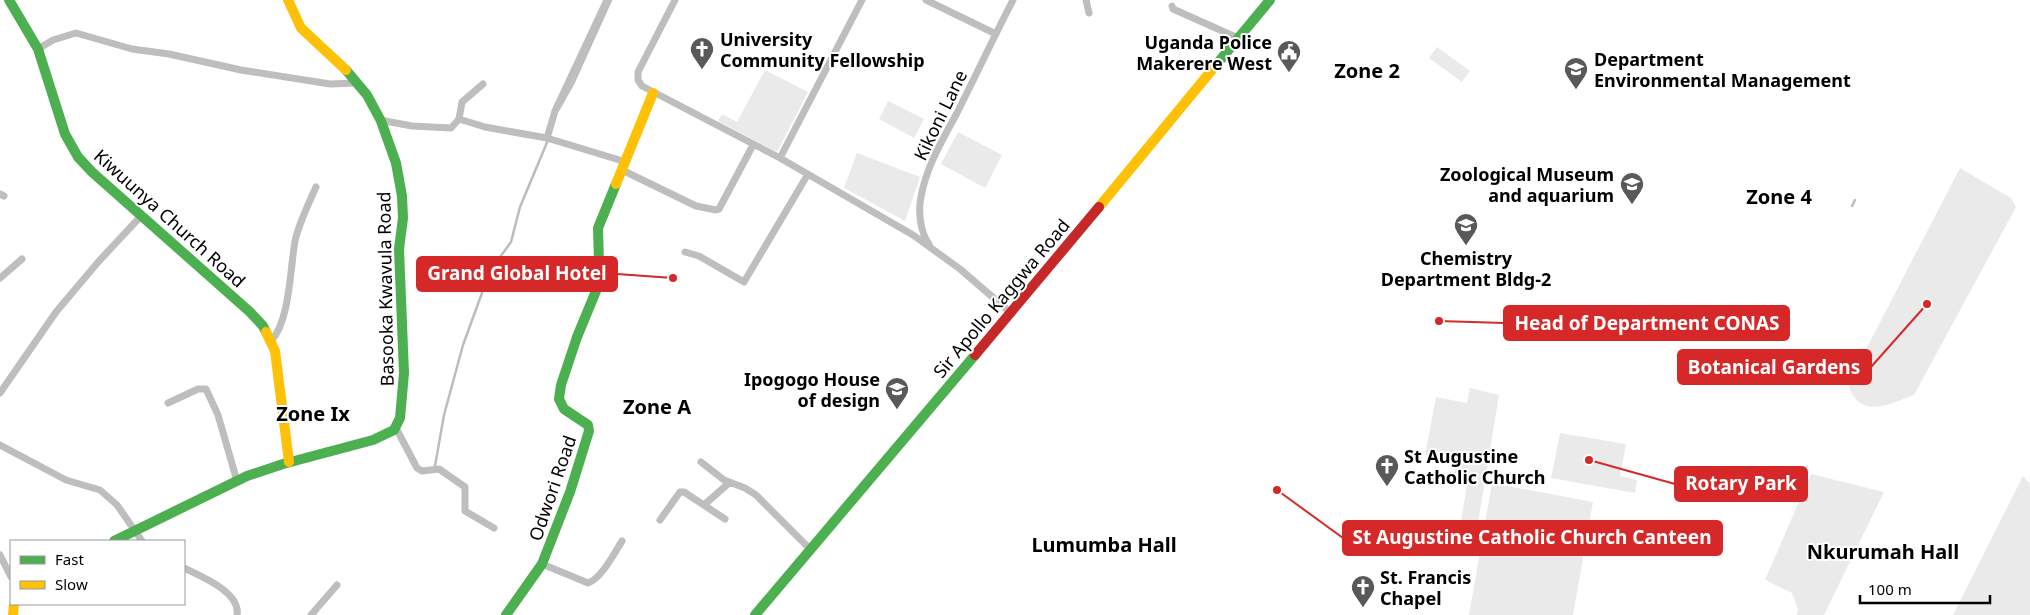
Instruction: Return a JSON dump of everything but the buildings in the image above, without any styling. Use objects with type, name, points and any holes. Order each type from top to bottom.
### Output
[{"type":"street","name":"Kiwuunya Church Road","points":[[9,0],[38,49],[65,134],[71,146],[92,172],[250,312],[263,326],[272,341],[275,351],[289,462]]},
{"type":"street","name":"Basooka Kwavula Road","points":[[288,0],[292,15],[301,29],[335,59],[357,83],[380,120],[398,170],[404,208],[399,250],[402,312],[402,401],[399,421],[393,430]]},
{"type":"street","points":[[547,138],[555,111],[607,0]]},
{"type":"street","points":[[676,0],[637,76],[642,86],[780,158],[931,246],[1011,313]]},
{"type":"street","points":[[780,158],[862,0]]},
{"type":"street","points":[[926,0],[996,34]]},
{"type":"street","name":"Kikoni Lane","points":[[931,246],[923,234],[920,209],[923,188],[934,157],[1013,0]]},
{"type":"street","points":[[1086,0],[1088,13]]},
{"type":"street","name":"Sir Apollo Kaggwa Road","points":[[755,615],[1011,313],[1270,0]]},
{"type":"street","points":[[1172,6],[1173,9],[1238,38]]},
{"type":"street","points":[[38,49],[53,40],[76,33],[132,49],[169,54],[241,70],[330,84],[357,83]]},
{"type":"street","points":[[380,120],[412,126],[451,128],[460,120],[462,102],[483,84]]},
{"type":"street","name":"Odwori Road","points":[[506,615],[542,564],[570,492],[589,431],[588,425],[564,409],[559,399],[561,385],[577,337],[596,291],[599,263],[598,228],[603,212],[624,166],[653,93]]},
{"type":"street","points":[[460,120],[485,127],[547,138],[624,166],[696,206],[716,210],[719,209],[753,145]]},
{"type":"street","points":[[685,252],[699,256],[744,282],[808,174]]},
{"type":"street","points":[[272,341],[278,334],[289,291],[296,240],[316,187]]},
{"type":"street","points":[[0,392],[56,312],[99,261],[141,216]]},
{"type":"street","points":[[0,278],[22,259]]},
{"type":"street","points":[[168,403],[202,388],[209,393],[218,415],[236,480]]},
{"type":"street","points":[[116,540],[236,480],[289,462],[346,448],[393,430],[417,468],[422,471],[439,469],[465,488],[465,511],[494,528]]},
{"type":"street","points":[[0,445],[66,480],[100,490],[117,505],[141,540]]},
{"type":"street","points":[[701,462],[729,483],[745,488],[756,495],[810,549]]},
{"type":"street","points":[[704,505],[729,483]]},
{"type":"street","points":[[660,520],[680,492],[684,492],[725,519]]},
{"type":"street","points":[[542,564],[588,583],[592,582],[602,572],[622,541]]},
{"type":"street","points":[[0,556],[10,575]]},
{"type":"street","points":[[185,569],[224,590],[236,605],[238,609],[237,615]]},
{"type":"street","points":[[311,615],[337,585]]},
{"type":"shaded area","points":[[1437,47],[1470,71],[1462,82],[1429,58]]},
{"type":"shaded area","points":[[765,70],[808,92],[777,152],[718,121],[722,114],[737,122]]},
{"type":"shaded area","points":[[888,101],[924,119],[914,138],[879,119]]},
{"type":"shaded area","points":[[958,132],[1002,155],[985,188],[941,164]]},
{"type":"shaded area","points":[[857,153],[920,177],[905,221],[844,188]]},
{"type":"shaded area","points":[[1960,168],[2011,198],[2016,207],[1914,395],[1894,403],[1875,407],[1867,406],[1859,402],[1848,384]]},
{"type":"shaded area","points":[[1470,388],[1499,395],[1478,523],[1473,521],[1460,529],[1472,451],[1467,478],[1454,475],[1456,461],[1425,455],[1436,397],[1467,403]]},
{"type":"shaded area","points":[[1560,433],[1626,444],[1620,476],[1637,480],[1635,493],[1551,478]]},
{"type":"shaded area","points":[[1811,474],[1884,492],[1824,615],[1797,615],[1798,609],[1792,593],[1765,580]]},
{"type":"shaded area","points":[[2023,476],[2030,484],[2030,615],[1953,615]]},
{"type":"shaded area","points":[[1492,483],[1593,502],[1573,615],[1469,615]]},
{"type":"waterway","points":[[559,109],[573,84],[611,0]]},
{"type":"waterway","points":[[435,466],[444,415],[463,345],[490,271],[511,242],[520,207],[548,140]]},
{"type":"waterway","points":[[1852,206],[1855,200]]},
{"type":"traffic: fast","points":[[9,0],[38,49],[65,134],[78,157],[92,172],[250,312],[266,332]]},
{"type":"traffic: fast","points":[[1216,65],[1270,0]]},
{"type":"traffic: fast","points":[[116,540],[247,476],[283,464],[373,440],[394,430],[400,418],[404,373],[399,249],[403,218],[402,196],[396,163],[381,121],[367,95],[346,70]]},
{"type":"traffic: fast","points":[[506,615],[542,564],[570,492],[589,431],[588,425],[564,409],[559,399],[561,385],[577,337],[596,291],[599,263],[598,228],[616,184]]},
{"type":"traffic: fast","points":[[755,615],[975,355]]},
{"type":"traffic: slow","points":[[288,0],[301,28],[346,70]]},
{"type":"traffic: slow","points":[[1099,207],[1216,65]]},
{"type":"traffic: slow","points":[[616,184],[653,93]]},
{"type":"traffic: slow","points":[[266,332],[275,351],[289,462]]},
{"type":"traffic: slow","points":[[13,615],[14,605]]},
{"type":"traffic: jam","points":[[975,355],[1099,207]]},
{"type":"place","name":"University Community Fellowship","points":[[702,70]]},
{"type":"place","name":"Uganda Police Makerere West","points":[[1289,73]]},
{"type":"place","name":"Department Environmental Management","points":[[1576,90]]},
{"type":"place","name":"Zoological Museum and aquarium","points":[[1632,205]]},
{"type":"place","name":"Chemistry Department Bldg-2","points":[[1466,246]]},
{"type":"place","name":"Grand Global Hotel","points":[[673,278]]},
{"type":"place","name":"Botanical Gardens","points":[[1927,304]]},
{"type":"place","name":"Head of Department CONAS","points":[[1439,321]]},
{"type":"place","name":"Ipogogo House of design","points":[[897,410]]},
{"type":"place","name":"Rotary Park","points":[[1589,460]]},
{"type":"place","name":"St Augustine Catholic Church","points":[[1387,487]]},
{"type":"place","name":"St Augustine Catholic Church Canteen","points":[[1277,490]]},
{"type":"place","name":"St. Francis Chapel","points":[[1363,608]]},
{"type":"district","name":"Zone 2","points":[[1367,70]]},
{"type":"district","name":"Zone 4","points":[[1779,196]]},
{"type":"district","name":"Zone A","points":[[657,406]]},
{"type":"district","name":"Zone Ix","points":[[313,413]]},
{"type":"district","name":"Lumumba Hall","points":[[1104,544]]},
{"type":"district","name":"Nkurumah Hall","points":[[1883,551]]}]
